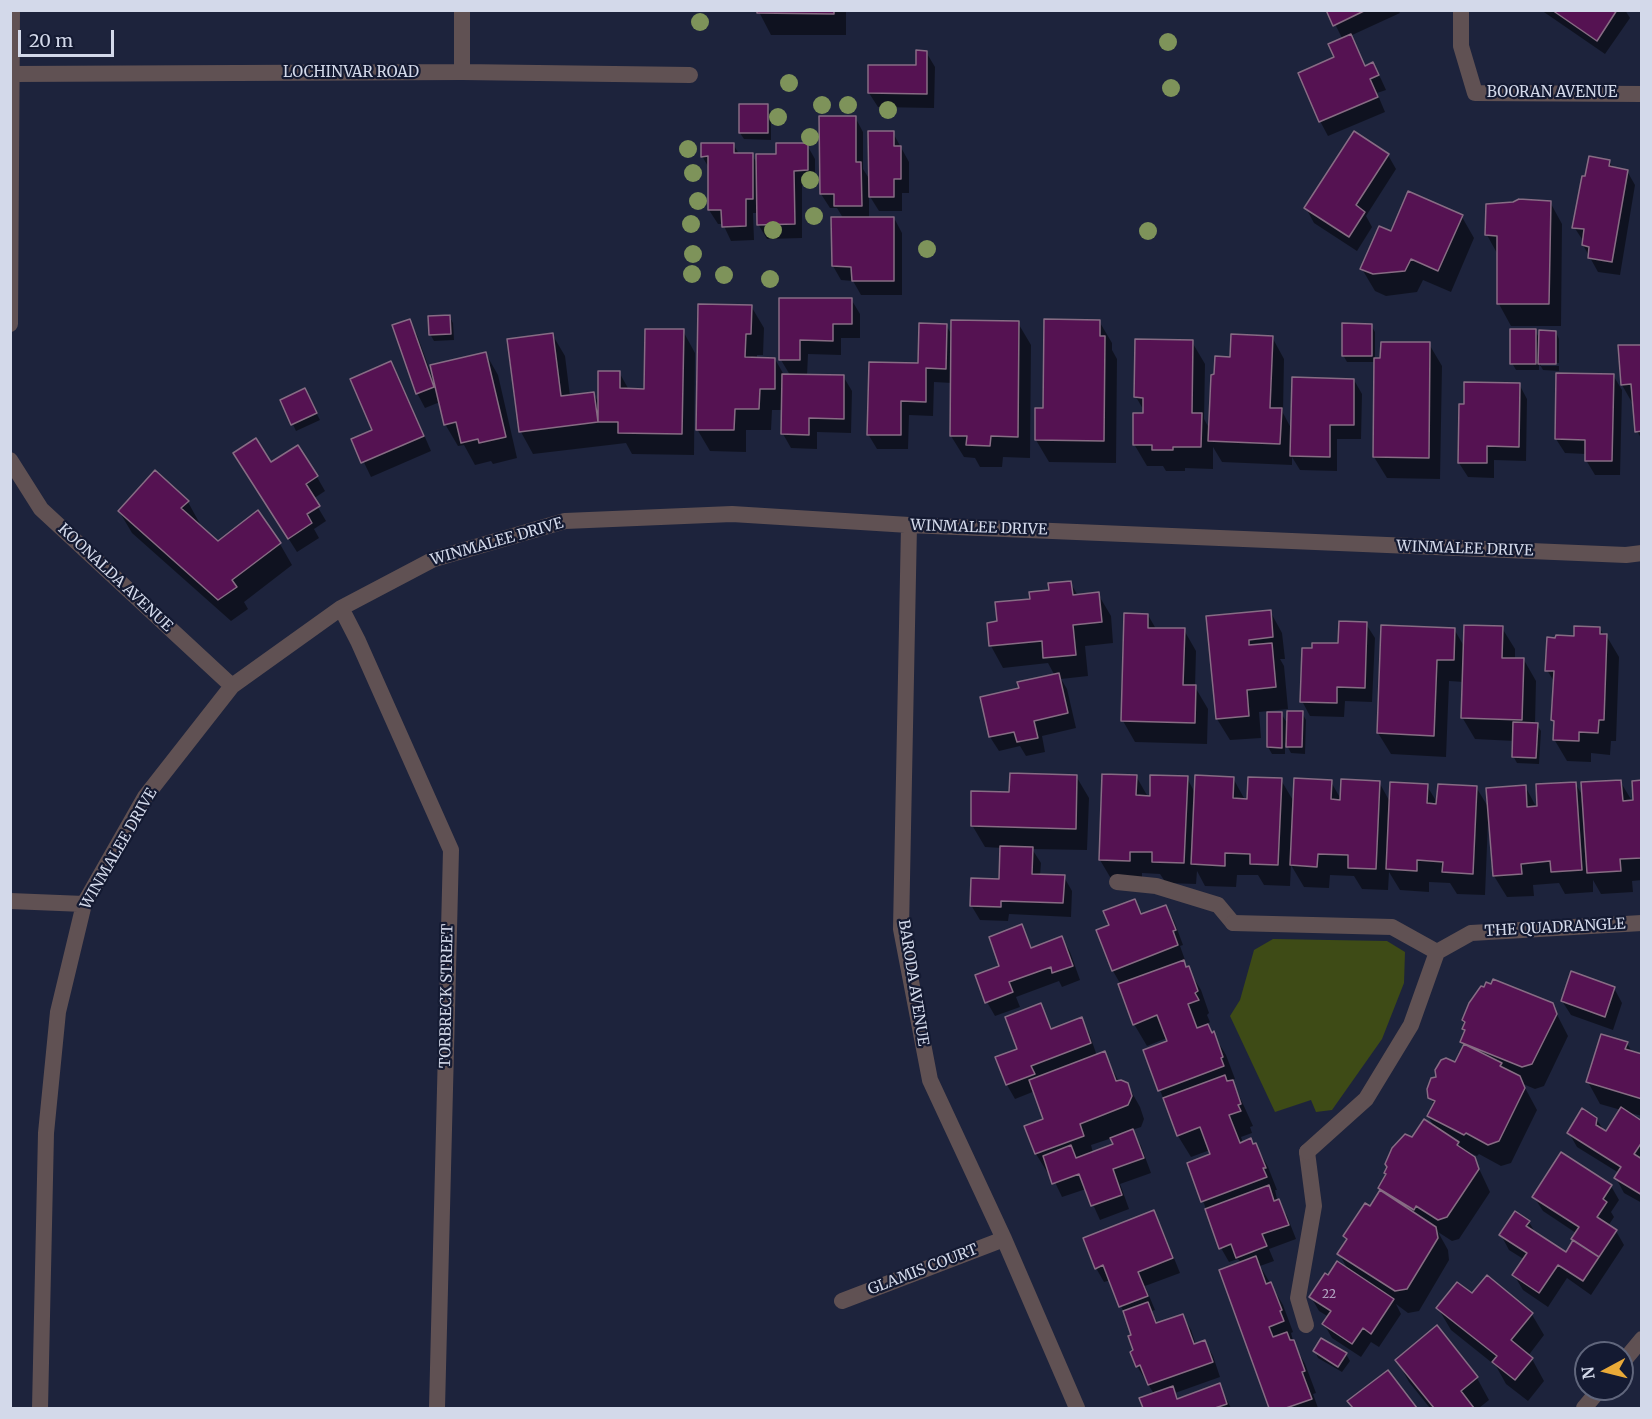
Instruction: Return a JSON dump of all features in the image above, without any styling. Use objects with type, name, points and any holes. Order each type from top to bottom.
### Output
[{"type":"street","points":[[10,324],[12,10]]},
{"type":"street","points":[[462,10],[462,72]]},
{"type":"street","name":"BOORAN AVENUE","points":[[1461,10],[1461,46],[1475,93],[1641,94]]},
{"type":"street","name":"LOCHINVAR ROAD","points":[[13,74],[462,72],[690,75]]},
{"type":"street","name":"KOONALDA AVENUE","points":[[10,460],[41,509],[232,686]]},
{"type":"street","name":"WINMALEE DRIVE","points":[[40,1408],[46,1133],[58,1012],[84,904],[145,797],[232,686],[341,608],[434,559],[565,521],[732,514],[909,525],[1614,555],[1641,553]]},
{"type":"street","name":"BARODA AVENUE","points":[[909,525],[901,929],[930,1080],[1004,1239],[1077,1408]]},
{"type":"street","name":"TORBRECK STREET","points":[[341,608],[358,641],[451,850],[437,1408]]},
{"type":"street","points":[[1117,882],[1156,886],[1218,905],[1233,923],[1392,927],[1437,952],[1411,1025],[1366,1099],[1306,1152],[1314,1206],[1298,1298],[1306,1325]]},
{"type":"street","points":[[10,901],[84,904]]},
{"type":"street","name":"THE QUADRANGLE","points":[[1437,952],[1472,933],[1641,923]]},
{"type":"street","name":"GLAMIS COURT","points":[[842,1301],[1004,1239]]},
{"type":"green space","points":[[1273,939],[1387,941],[1405,952],[1404,983],[1382,1039],[1332,1110],[1316,1112],[1311,1100],[1275,1112],[1230,1016],[1240,1000],[1254,950]]},
{"type":"building","points":[[757,10],[834,10],[834,14],[757,13]]},
{"type":"building","points":[[1326,10],[1366,10],[1333,26]]},
{"type":"building","points":[[1552,10],[1617,10],[1597,41]]},
{"type":"building","points":[[1351,34],[1365,66],[1373,62],[1379,75],[1370,79],[1378,97],[1319,122],[1298,73],[1334,57],[1328,44]]},
{"type":"building","points":[[916,50],[927,51],[927,94],[868,93],[868,65],[916,65]]},
{"type":"building","points":[[739,104],[768,104],[768,133],[739,133]]},
{"type":"building","points":[[819,116],[856,116],[856,162],[861,162],[862,206],[834,206],[834,194],[820,194]]},
{"type":"building","points":[[868,131],[894,131],[894,146],[901,146],[901,179],[894,179],[894,197],[869,197]]},
{"type":"building","points":[[1354,131],[1389,154],[1356,205],[1365,212],[1349,237],[1304,208]]},
{"type":"building","points":[[701,143],[734,143],[734,153],[753,153],[753,199],[746,199],[746,226],[722,227],[721,210],[708,210],[708,156],[701,157]]},
{"type":"building","points":[[776,143],[808,143],[808,170],[794,171],[795,224],[757,225],[756,154],[776,154]]},
{"type":"building","points":[[1589,156],[1610,160],[1609,166],[1628,170],[1612,262],[1588,258],[1589,247],[1582,245],[1584,229],[1572,228],[1582,176],[1585,176]]},
{"type":"building","points":[[1408,191],[1463,215],[1438,271],[1411,259],[1405,271],[1373,274],[1360,269],[1379,226],[1391,231]]},
{"type":"building","points":[[1519,199],[1551,201],[1549,304],[1497,304],[1497,236],[1485,235],[1486,204],[1513,202]]},
{"type":"building","points":[[831,217],[894,217],[894,281],[852,281],[851,267],[832,266]]},
{"type":"building","points":[[779,298],[852,298],[852,324],[833,324],[833,341],[800,340],[800,360],[779,360]]},
{"type":"building","points":[[698,304],[752,305],[751,334],[746,334],[745,357],[775,358],[775,389],[760,389],[759,409],[735,409],[734,430],[696,430]]},
{"type":"building","points":[[450,315],[451,334],[429,335],[428,316]]},
{"type":"building","points":[[410,319],[434,387],[416,394],[392,325]]},
{"type":"building","points":[[1044,319],[1100,320],[1100,336],[1105,336],[1104,441],[1035,440],[1035,408],[1043,408]]},
{"type":"building","points":[[951,320],[1019,321],[1018,437],[991,436],[990,446],[966,445],[967,436],[950,436]]},
{"type":"building","points":[[919,323],[947,324],[946,369],[926,368],[926,402],[901,401],[901,435],[867,435],[869,362],[918,363]]},
{"type":"building","points":[[1342,323],[1372,324],[1372,356],[1342,356]]},
{"type":"building","points":[[645,329],[684,329],[682,434],[618,433],[618,422],[598,422],[598,371],[620,371],[620,388],[644,389]]},
{"type":"building","points":[[1510,329],[1536,329],[1536,364],[1510,364]]},
{"type":"building","points":[[1539,330],[1556,331],[1556,364],[1538,364]]},
{"type":"building","points":[[553,333],[561,396],[594,392],[598,422],[519,432],[507,339]]},
{"type":"building","points":[[1231,334],[1273,336],[1270,408],[1282,408],[1280,444],[1208,441],[1211,375],[1214,374],[1215,356],[1230,357]]},
{"type":"building","points":[[1135,339],[1193,340],[1192,413],[1202,413],[1201,447],[1152,450],[1152,445],[1133,445],[1133,413],[1143,413],[1143,398],[1134,397]]},
{"type":"building","points":[[1381,342],[1430,342],[1429,458],[1373,457],[1374,358],[1380,358]]},
{"type":"building","points":[[1618,345],[1641,345],[1642,431],[1635,432],[1631,384],[1621,385]]},
{"type":"building","points":[[486,352],[506,437],[479,443],[478,439],[461,443],[456,422],[444,425],[430,365]]},
{"type":"building","points":[[391,361],[424,436],[361,463],[351,439],[372,430],[350,379]]},
{"type":"building","points":[[1556,373],[1614,374],[1612,461],[1585,461],[1585,440],[1555,439]]},
{"type":"building","points":[[782,374],[844,375],[844,419],[809,418],[809,435],[781,434]]},
{"type":"building","points":[[1292,377],[1354,379],[1354,425],[1330,425],[1330,457],[1290,456]]},
{"type":"building","points":[[1464,382],[1520,383],[1519,447],[1487,446],[1487,463],[1458,463],[1459,404],[1464,404]]},
{"type":"building","points":[[305,388],[317,413],[291,425],[280,400]]},
{"type":"building","points":[[256,438],[271,462],[298,445],[318,476],[306,484],[320,506],[307,514],[312,523],[288,539],[233,453]]},
{"type":"building","points":[[155,470],[189,501],[181,508],[218,541],[258,510],[281,543],[232,580],[237,587],[218,600],[118,511]]},
{"type":"building","points":[[1071,581],[1073,595],[1099,592],[1102,622],[1073,625],[1076,655],[1043,658],[1042,641],[989,646],[987,623],[997,621],[995,602],[1030,599],[1029,592],[1049,590],[1048,583]]},
{"type":"building","points":[[1271,610],[1273,637],[1249,640],[1249,645],[1272,643],[1276,687],[1247,690],[1249,716],[1216,719],[1206,616]]},
{"type":"building","points":[[1124,613],[1148,614],[1148,628],[1185,628],[1183,685],[1196,685],[1195,723],[1121,721]]},
{"type":"building","points":[[1339,621],[1367,622],[1365,688],[1337,687],[1337,703],[1300,702],[1302,648],[1312,648],[1312,643],[1338,643]]},
{"type":"building","points":[[1381,625],[1455,628],[1454,660],[1437,660],[1434,736],[1377,733]]},
{"type":"building","points":[[1464,625],[1503,626],[1502,658],[1524,658],[1522,720],[1461,718]]},
{"type":"building","points":[[1574,626],[1600,627],[1600,634],[1607,634],[1604,720],[1599,720],[1598,733],[1579,732],[1579,741],[1553,740],[1554,721],[1551,720],[1554,671],[1545,671],[1547,637],[1574,636]]},
{"type":"building","points":[[1059,673],[1068,713],[1034,721],[1038,738],[1017,742],[1014,732],[989,737],[980,697],[1019,688],[1017,682]]},
{"type":"building","points":[[1287,711],[1303,711],[1302,747],[1286,747]]},
{"type":"building","points":[[1267,712],[1282,712],[1282,748],[1267,747]]},
{"type":"building","points":[[1513,722],[1538,723],[1536,758],[1512,757]]},
{"type":"building","points":[[1010,773],[1077,775],[1076,829],[971,826],[971,791],[1009,792]]},
{"type":"building","points":[[1102,774],[1137,775],[1136,795],[1150,796],[1150,775],[1188,776],[1184,863],[1152,862],[1152,852],[1130,852],[1130,861],[1099,860]]},
{"type":"building","points":[[1195,775],[1234,777],[1233,798],[1247,799],[1248,777],[1282,778],[1278,865],[1250,864],[1250,854],[1225,853],[1225,866],[1191,864]]},
{"type":"building","points":[[1294,778],[1332,780],[1331,799],[1340,800],[1341,779],[1380,781],[1376,869],[1348,868],[1348,855],[1318,854],[1317,867],[1290,865]]},
{"type":"building","points":[[1621,780],[1623,801],[1633,800],[1632,781],[1642,780],[1642,858],[1620,859],[1621,871],[1587,873],[1581,782]]},
{"type":"building","points":[[1390,782],[1428,784],[1427,803],[1436,804],[1438,784],[1477,786],[1473,874],[1442,872],[1443,862],[1417,860],[1417,871],[1386,869]]},
{"type":"building","points":[[1576,782],[1582,870],[1551,872],[1550,861],[1521,864],[1522,874],[1493,876],[1486,788],[1526,785],[1527,807],[1537,806],[1536,784]]},
{"type":"building","points":[[1000,846],[1033,847],[1032,874],[1065,875],[1063,903],[1001,901],[1001,907],[970,906],[971,878],[999,879]]},
{"type":"building","points":[[1135,899],[1141,914],[1166,905],[1176,930],[1173,931],[1178,945],[1112,971],[1096,930],[1109,925],[1103,911]]},
{"type":"building","points":[[1022,924],[1031,948],[1062,936],[1073,966],[1052,973],[1051,967],[1009,982],[1013,992],[985,1003],[975,975],[999,966],[989,937]]},
{"type":"building","points":[[1184,960],[1186,967],[1189,966],[1198,991],[1195,993],[1199,1000],[1188,1004],[1197,1028],[1208,1024],[1212,1033],[1214,1031],[1224,1066],[1158,1091],[1143,1050],[1167,1041],[1157,1015],[1133,1025],[1118,984]]},
{"type":"building","points":[[1571,971],[1615,987],[1605,1017],[1561,1001]]},
{"type":"building","points":[[1493,979],[1553,1003],[1557,1014],[1532,1064],[1522,1067],[1460,1042],[1465,1030],[1462,1029],[1465,1022],[1462,1020],[1469,1003],[1481,986],[1484,987],[1486,982],[1491,984]]},
{"type":"building","points":[[1041,1003],[1051,1029],[1082,1017],[1091,1043],[1031,1066],[1035,1074],[1006,1085],[995,1057],[1017,1049],[1005,1017]]},
{"type":"building","points":[[1601,1034],[1628,1042],[1625,1049],[1642,1054],[1642,1099],[1586,1082]]},
{"type":"building","points":[[1464,1044],[1502,1063],[1500,1066],[1520,1076],[1525,1088],[1499,1141],[1488,1145],[1427,1116],[1435,1101],[1428,1098],[1427,1089],[1431,1078],[1436,1077],[1435,1070],[1441,1060],[1446,1058],[1455,1062]]},
{"type":"building","points":[[1105,1051],[1116,1081],[1121,1080],[1128,1083],[1132,1096],[1128,1105],[1080,1124],[1084,1136],[1035,1154],[1024,1126],[1043,1119],[1029,1080]]},
{"type":"building","points":[[1225,1075],[1227,1081],[1233,1080],[1241,1104],[1238,1105],[1241,1111],[1229,1115],[1240,1143],[1251,1138],[1253,1144],[1256,1143],[1266,1168],[1263,1168],[1267,1177],[1201,1202],[1187,1163],[1210,1154],[1200,1127],[1177,1136],[1163,1098]]},
{"type":"building","points":[[1621,1107],[1642,1121],[1642,1142],[1634,1154],[1642,1159],[1642,1195],[1614,1178],[1621,1167],[1567,1133],[1582,1108],[1597,1118],[1596,1125],[1606,1131]]},
{"type":"building","points":[[1424,1119],[1459,1142],[1457,1145],[1475,1157],[1479,1169],[1447,1217],[1438,1220],[1416,1206],[1414,1210],[1378,1188],[1386,1174],[1384,1173],[1387,1167],[1385,1164],[1392,1148],[1405,1134],[1412,1137]]},
{"type":"building","points":[[1133,1129],[1144,1158],[1113,1169],[1122,1195],[1091,1206],[1079,1174],[1052,1184],[1043,1156],[1071,1145],[1076,1158],[1113,1144],[1110,1138]]},
{"type":"building","points":[[1561,1152],[1612,1185],[1603,1199],[1607,1202],[1597,1217],[1617,1230],[1599,1257],[1571,1239],[1579,1227],[1532,1197]]},
{"type":"building","points":[[1269,1185],[1274,1201],[1279,1199],[1289,1225],[1262,1234],[1267,1246],[1236,1258],[1231,1244],[1219,1249],[1205,1209]]},
{"type":"building","points":[[1380,1190],[1436,1227],[1438,1238],[1407,1289],[1395,1291],[1337,1254],[1347,1239],[1343,1236],[1365,1203],[1370,1206]]},
{"type":"building","points":[[1154,1210],[1173,1258],[1138,1272],[1148,1296],[1119,1307],[1103,1265],[1095,1269],[1083,1238]]},
{"type":"building","points":[[1515,1211],[1530,1221],[1526,1226],[1566,1252],[1573,1240],[1599,1257],[1583,1281],[1558,1265],[1539,1293],[1512,1275],[1527,1253],[1499,1235]]},
{"type":"building","points":[[1256,1256],[1266,1284],[1271,1282],[1282,1310],[1280,1311],[1284,1321],[1269,1327],[1273,1337],[1287,1332],[1290,1340],[1294,1340],[1312,1399],[1286,1408],[1269,1408],[1219,1270]]},
{"type":"building","points":[[1337,1261],[1394,1299],[1371,1334],[1363,1328],[1352,1344],[1322,1324],[1331,1311],[1309,1297],[1325,1273],[1328,1275]]},
{"type":"building","points":[[1487,1275],[1533,1313],[1511,1340],[1533,1358],[1515,1380],[1492,1362],[1497,1356],[1436,1308],[1457,1282],[1472,1293]]},
{"type":"building","points":[[1148,1302],[1156,1323],[1183,1314],[1194,1344],[1205,1340],[1213,1362],[1148,1385],[1140,1365],[1136,1367],[1130,1352],[1133,1350],[1128,1336],[1131,1335],[1123,1311]]},
{"type":"building","points":[[1437,1325],[1478,1377],[1461,1391],[1474,1408],[1434,1408],[1395,1360]]},
{"type":"building","points":[[1321,1338],[1347,1353],[1338,1367],[1313,1351]]},
{"type":"building","points":[[1388,1370],[1417,1408],[1353,1408],[1347,1401]]},
{"type":"building","points":[[1220,1383],[1227,1404],[1215,1408],[1143,1408],[1139,1398],[1173,1386],[1177,1399]]}]
